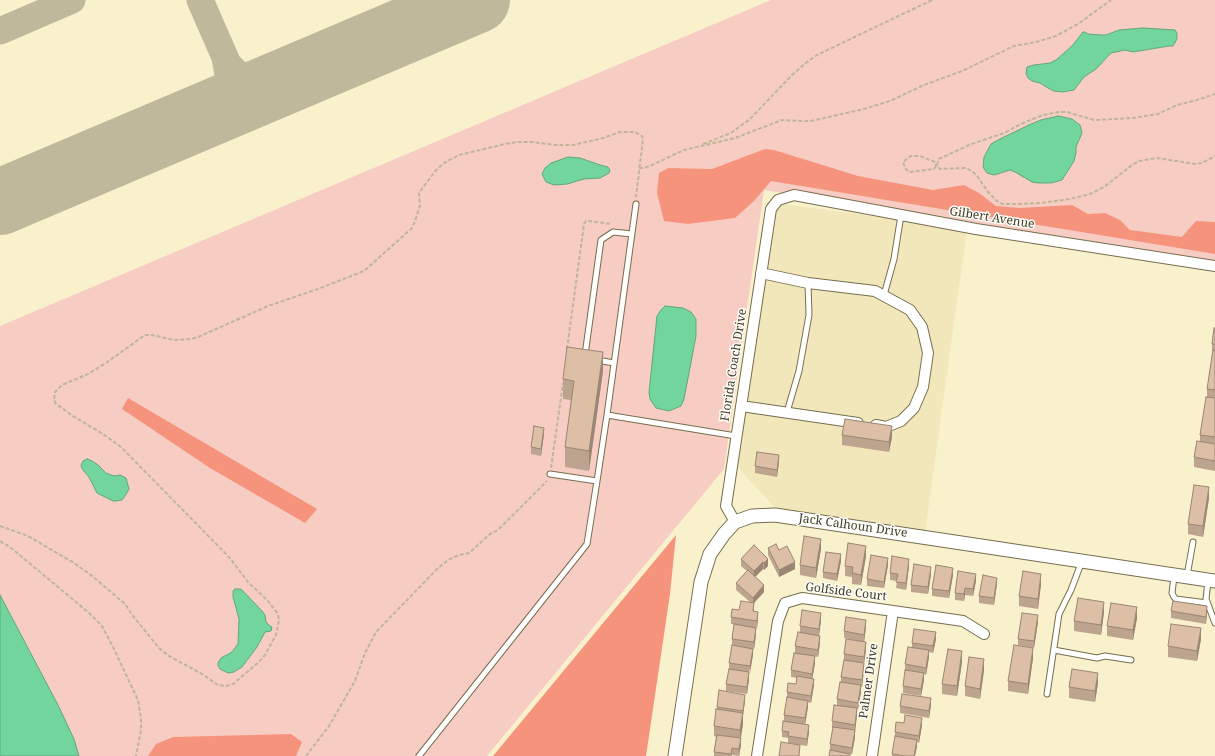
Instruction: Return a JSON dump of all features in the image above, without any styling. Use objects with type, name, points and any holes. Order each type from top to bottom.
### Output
[{"type":"street","name":"Gilbert Avenue","points":[[771,209],[778,200],[794,196],[976,229],[1215,266]]},
{"type":"street","name":"Florida Coach Drive","points":[[735,522],[726,506],[771,209]]},
{"type":"street","points":[[741,406],[886,427],[901,421],[914,408],[923,387],[928,353],[922,327],[910,310],[875,291],[808,283],[761,273]]},
{"type":"street","name":"Jack Calhoun Drive","points":[[735,522],[752,516],[775,514],[1211,581]]},
{"type":"street","points":[[675,756],[701,582],[710,554],[724,534],[735,522]]},
{"type":"street","name":"Golfside Court","points":[[757,756],[778,620],[785,603],[802,598],[963,621],[984,634]]},
{"type":"street","name":"Palmer Drive","points":[[872,756],[893,611]]},
{"type":"lane","points":[[419,756],[587,544],[607,415],[636,204]]},
{"type":"lane","points":[[884,295],[894,259],[901,215]]},
{"type":"lane","points":[[614,363],[585,358],[601,240],[613,232],[632,234]]},
{"type":"lane","points":[[787,412],[799,371],[809,315],[808,283]]},
{"type":"lane","points":[[607,415],[736,436]]},
{"type":"lane","points":[[550,476],[597,481]]},
{"type":"lane","points":[[1193,542],[1172,593],[1176,599],[1207,603]]},
{"type":"lane","points":[[1047,694],[1059,614],[1071,590],[1082,560]]},
{"type":"lane","points":[[1211,581],[1206,599],[1215,622]]},
{"type":"lane","points":[[1054,650],[1097,658],[1105,656],[1131,660]]},
{"type":"path","points":[[639,168],[644,168],[731,133],[750,120],[792,75],[807,62],[818,55],[932,0]]},
{"type":"path","points":[[692,148],[735,138],[782,120],[816,120],[864,109],[890,101],[924,85],[962,72],[1014,46],[1044,40],[1061,33],[1083,20],[1111,0]]},
{"type":"path","points":[[1215,94],[1177,105],[1158,114],[1133,118],[1094,120],[1067,112],[1043,114],[1004,133],[968,145],[944,156],[938,162],[936,165],[934,169],[909,172],[904,168],[904,162],[911,156],[920,156],[935,162],[936,165],[940,169],[968,169],[973,172],[991,196],[997,201],[1002,204],[1016,204],[1041,203],[1070,199],[1090,194],[1104,187],[1132,164],[1139,161],[1157,158],[1195,164],[1202,163],[1215,156]]},
{"type":"path","points":[[0,526],[28,536],[74,563],[91,575],[125,604],[159,648],[169,656],[202,674],[218,685],[226,686],[233,684],[265,656],[276,635],[279,620],[278,614],[268,601],[248,582],[229,557],[121,447],[104,434],[56,404],[54,400],[55,392],[62,385],[88,374],[106,363],[145,335],[174,340],[198,337],[268,306],[364,271],[412,228],[420,206],[419,193],[436,170],[444,163],[459,156],[517,142],[573,145],[604,138],[620,132],[635,132]]},
{"type":"path","points":[[306,756],[330,726],[355,681],[365,653],[376,632],[438,568],[448,560],[459,555],[469,553],[490,534],[498,530],[550,476]]},
{"type":"path","points":[[0,541],[10,547],[88,612],[102,626],[138,700],[141,730],[136,756]]},
{"type":"shaded area","points":[[771,0],[1215,0],[1215,263],[764,190],[724,469],[487,756],[0,756],[0,326]]},
{"type":"shaded area","points":[[1143,28],[1175,30],[1177,33],[1177,39],[1173,46],[1133,52],[1125,50],[1111,53],[1096,69],[1084,77],[1074,90],[1062,92],[1054,91],[1028,78],[1026,73],[1027,67],[1050,63],[1056,60],[1072,46],[1083,32],[1088,34],[1106,35],[1119,30]]},
{"type":"shaded area","points":[[1058,116],[1072,119],[1080,125],[1082,133],[1076,147],[1074,161],[1062,180],[1051,183],[1038,183],[1032,182],[1010,170],[994,175],[987,173],[983,167],[984,157],[991,144],[1031,124]]},
{"type":"shaded area","points":[[765,149],[774,150],[858,176],[933,190],[964,185],[979,193],[996,206],[1020,208],[1072,205],[1088,214],[1105,213],[1120,220],[1130,230],[1182,237],[1196,221],[1215,222],[1215,254],[771,181],[754,201],[735,218],[688,224],[664,221],[657,193],[659,173],[668,168],[712,169]]},
{"type":"shaded area","points":[[568,157],[580,158],[608,167],[610,170],[609,173],[600,178],[584,179],[567,184],[554,185],[546,182],[542,174],[545,168],[551,163]]},
{"type":"shaded area","points":[[768,202],[967,229],[925,532],[777,510],[731,460]]},
{"type":"shaded area","points":[[665,306],[683,308],[691,312],[696,319],[696,336],[684,399],[681,406],[669,411],[656,408],[650,399],[649,392],[657,316]]},
{"type":"shaded area","points":[[128,398],[317,509],[305,523],[210,468],[122,409]]},
{"type":"shaded area","points":[[87,459],[97,464],[106,473],[114,476],[120,475],[126,478],[129,489],[122,500],[113,501],[97,493],[89,477],[81,466],[83,461]]},
{"type":"shaded area","points":[[676,535],[670,594],[646,756],[493,756]]},
{"type":"shaded area","points":[[235,589],[241,589],[243,591],[262,611],[265,615],[266,622],[272,627],[271,631],[265,632],[257,647],[242,667],[234,672],[228,673],[220,669],[218,663],[221,658],[232,652],[238,644],[239,619],[233,597],[233,591]]},
{"type":"shaded area","points":[[0,595],[58,705],[74,739],[79,756],[0,756]]},
{"type":"shaded area","points":[[291,734],[302,742],[296,756],[148,756],[156,744],[173,737]]},
{"type":"building","points":[[1214,328],[1215,344],[1212,344]]},
{"type":"building","points":[[567,347],[603,352],[589,451],[565,447],[574,381],[563,379]]},
{"type":"building","points":[[1213,350],[1215,351],[1215,390],[1207,389]]},
{"type":"building","points":[[1206,397],[1215,398],[1215,437],[1200,435]]},
{"type":"building","points":[[845,419],[892,426],[889,442],[842,435]]},
{"type":"building","points":[[534,426],[544,428],[541,449],[531,447]]},
{"type":"building","points":[[1197,441],[1215,444],[1215,461],[1194,457]]},
{"type":"building","points":[[757,452],[779,455],[777,470],[755,466]]},
{"type":"building","points":[[1194,485],[1209,487],[1203,526],[1188,524]]},
{"type":"building","points":[[804,536],[821,539],[816,568],[800,565]]},
{"type":"building","points":[[848,543],[866,546],[861,575],[852,573],[853,567],[845,566]]},
{"type":"building","points":[[776,544],[779,550],[787,546],[795,562],[779,570],[768,548]]},
{"type":"building","points":[[754,545],[768,559],[754,571],[741,559]]},
{"type":"building","points":[[826,552],[841,554],[837,574],[823,572]]},
{"type":"building","points":[[871,555],[888,558],[884,582],[867,579]]},
{"type":"building","points":[[892,556],[909,559],[906,583],[896,582],[898,574],[890,573]]},
{"type":"building","points":[[914,564],[931,567],[928,587],[911,585]]},
{"type":"building","points":[[936,565],[953,568],[949,591],[932,589]]},
{"type":"building","points":[[748,570],[764,585],[753,598],[736,583]]},
{"type":"building","points":[[958,571],[976,574],[973,589],[965,588],[964,594],[955,593]]},
{"type":"building","points":[[1023,571],[1041,574],[1038,599],[1019,596]]},
{"type":"building","points":[[983,575],[997,578],[994,598],[979,596]]},
{"type":"building","points":[[1078,598],[1104,602],[1101,625],[1074,621]]},
{"type":"building","points":[[741,601],[754,603],[753,611],[758,612],[757,621],[731,617],[732,609],[739,610]]},
{"type":"building","points":[[1173,601],[1207,606],[1206,617],[1171,611]]},
{"type":"building","points":[[1111,603],[1137,607],[1133,630],[1107,626]]},
{"type":"building","points":[[802,610],[821,613],[819,629],[800,626]]},
{"type":"building","points":[[1022,613],[1038,615],[1034,641],[1018,639]]},
{"type":"building","points":[[846,617],[866,620],[864,635],[844,631]]},
{"type":"building","points":[[734,624],[756,628],[754,642],[732,639]]},
{"type":"building","points":[[1171,624],[1201,628],[1197,651],[1168,646]]},
{"type":"building","points":[[914,629],[936,632],[933,646],[912,643]]},
{"type":"building","points":[[798,632],[820,636],[818,650],[795,646]]},
{"type":"building","points":[[846,639],[866,642],[864,657],[844,654]]},
{"type":"building","points":[[732,645],[753,649],[750,666],[729,663]]},
{"type":"building","points":[[1014,645],[1033,648],[1028,684],[1008,681]]},
{"type":"building","points":[[908,647],[929,650],[926,668],[905,664]]},
{"type":"building","points":[[948,649],[962,651],[957,686],[942,684]]},
{"type":"building","points":[[794,653],[815,656],[812,674],[791,670]]},
{"type":"building","points":[[969,657],[984,659],[980,689],[965,686]]},
{"type":"building","points":[[844,660],[864,663],[862,680],[841,677]]},
{"type":"building","points":[[729,669],[749,672],[747,687],[726,684]]},
{"type":"building","points":[[1072,669],[1098,673],[1095,691],[1069,687]]},
{"type":"building","points":[[905,670],[924,673],[921,689],[903,686]]},
{"type":"building","points":[[797,676],[814,679],[811,696],[787,692],[788,683],[796,684]]},
{"type":"building","points":[[840,682],[861,685],[858,703],[837,699]]},
{"type":"building","points":[[719,690],[745,695],[743,711],[717,707]]},
{"type":"building","points":[[902,694],[931,698],[929,711],[900,706]]},
{"type":"building","points":[[787,697],[808,701],[805,718],[784,715]]},
{"type":"building","points":[[834,705],[857,708],[855,725],[832,721]]},
{"type":"building","points":[[716,709],[743,713],[740,730],[714,726]]},
{"type":"building","points":[[905,715],[922,718],[919,736],[895,732],[896,722],[904,723]]},
{"type":"building","points":[[783,721],[809,725],[807,739],[788,736],[789,732],[782,731]]},
{"type":"building","points":[[833,727],[855,730],[852,748],[830,744]]},
{"type":"building","points":[[717,735],[741,738],[739,749],[732,748],[731,754],[714,752]]},
{"type":"building","points":[[895,736],[917,740],[914,756],[892,754]]},
{"type":"building","points":[[781,742],[800,745],[799,756],[779,756]]},
{"type":"building","points":[[830,750],[850,754],[850,756],[829,756]]},
{"type":"taxiway","points":[[0,31],[72,0]]},
{"type":"taxiway","points":[[200,0],[228,64],[240,76],[252,81],[264,83],[279,81],[366,45]]},
{"type":"taxiway","points":[[117,150],[202,114],[210,109],[221,98],[226,87],[228,74],[225,58]]},
{"type":"runway","points":[[0,202],[477,0]]}]
